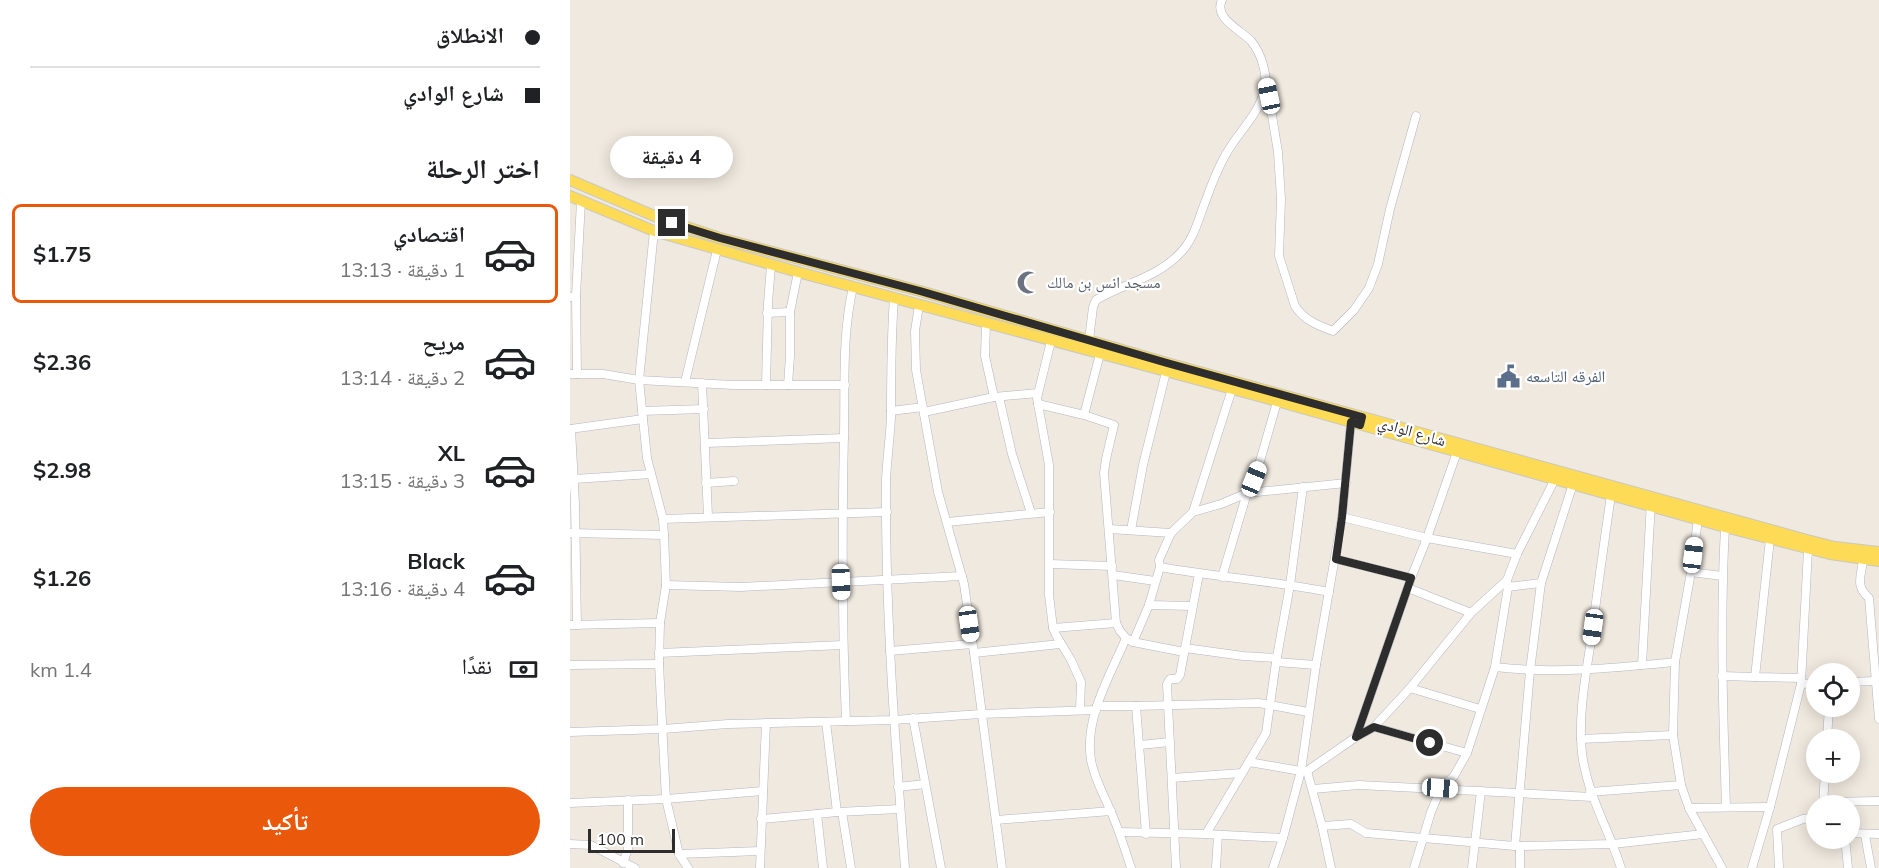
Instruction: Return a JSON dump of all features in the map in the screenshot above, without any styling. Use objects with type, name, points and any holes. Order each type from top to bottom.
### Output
[{"type":"main road","name":"شارع الوادي","points":[[570,180],[659,218],[720,238],[920,291],[1457,452],[1611,495],[1651,502],[1725,527],[1808,549],[1879,561]]},
{"type":"main road","name":"شارع الوادي","points":[[570,196],[654,231],[771,265],[1277,402],[1358,421],[1651,502],[1835,547],[1879,552]]},
{"type":"street","points":[[1222,0],[1219,5],[1221,14],[1252,42],[1263,64],[1273,114],[1280,176],[1279,256],[1295,306],[1304,318],[1333,332],[1354,310],[1369,288],[1378,264],[1390,209],[1416,116]]},
{"type":"street","points":[[1089,340],[1096,300],[1157,271],[1182,250],[1192,236],[1218,169],[1257,110],[1264,93],[1266,79]]},
{"type":"street","points":[[581,201],[574,260],[573,374],[603,374],[639,380],[702,383],[845,385]]},
{"type":"street","points":[[654,231],[639,380],[645,445],[663,519],[666,585],[658,653],[666,799],[679,854],[688,868]]},
{"type":"street","points":[[685,382],[717,250]]},
{"type":"street","points":[[766,385],[767,313],[771,265]]},
{"type":"street","points":[[788,385],[790,312],[798,272]]},
{"type":"street","points":[[846,721],[841,582],[843,438],[846,326],[853,287]]},
{"type":"street","points":[[894,298],[887,473],[888,581],[893,720],[905,868]]},
{"type":"street","points":[[919,305],[914,352],[934,475],[962,576],[1002,868]]},
{"type":"street","points":[[767,313],[790,312]]},
{"type":"street","points":[[986,323],[985,356],[1031,513]]},
{"type":"street","points":[[1051,341],[1038,393],[1049,465],[1049,595],[1053,628],[1079,676],[1080,710]]},
{"type":"street","points":[[1084,415],[1100,354]]},
{"type":"street","points":[[1131,530],[1143,465],[1166,372]]},
{"type":"street","points":[[702,383],[708,516]]},
{"type":"street","points":[[1193,512],[1232,389]]},
{"type":"street","points":[[891,411],[923,410],[996,397],[1038,393]]},
{"type":"street","points":[[1222,577],[1277,402]]},
{"type":"street","points":[[1038,404],[1114,425],[1104,466],[1116,623],[1120,632],[1130,640],[1185,650],[1316,665]]},
{"type":"street","points":[[660,623],[574,625],[574,479],[570,429],[642,415],[704,409]]},
{"type":"street","points":[[1273,868],[1304,771],[1308,712],[1358,421]]},
{"type":"street","points":[[706,443],[843,438]]},
{"type":"street","points":[[1356,737],[1457,452]]},
{"type":"street","points":[[574,479],[651,474]]},
{"type":"street","points":[[1414,868],[1440,788],[1454,776],[1467,753],[1495,667],[1507,584],[1517,554],[1555,479]]},
{"type":"street","points":[[706,483],[734,481]]},
{"type":"street","points":[[1122,868],[1131,868],[1120,832],[1093,770],[1091,737],[1096,708],[1149,605],[1160,567],[1159,560],[1171,533],[1193,512],[1247,493],[1346,483]]},
{"type":"street","points":[[1520,868],[1518,846],[1520,795],[1540,583],[1573,484]]},
{"type":"street","points":[[1206,834],[1266,733],[1303,487]]},
{"type":"street","points":[[1611,495],[1586,670],[1581,739],[1591,795],[1621,868]]},
{"type":"street","points":[[1642,665],[1651,502]]},
{"type":"street","points":[[663,519],[887,512]]},
{"type":"street","points":[[947,522],[1050,512]]},
{"type":"street","points":[[1342,517],[1427,538],[1517,554]]},
{"type":"street","points":[[1698,519],[1675,662],[1673,735],[1681,784],[1689,808],[1722,868]]},
{"type":"street","points":[[1725,527],[1722,576],[1722,676],[1726,807]]},
{"type":"street","points":[[1109,529],[1171,533]]},
{"type":"street","points":[[573,533],[664,535]]},
{"type":"street","points":[[1755,677],[1770,539]]},
{"type":"street","points":[[1752,868],[1770,807],[1801,681],[1808,549]]},
{"type":"street","points":[[1336,559],[1411,578]]},
{"type":"street","points":[[1863,560],[1859,585],[1869,598],[1879,602]]},
{"type":"street","points":[[1050,564],[1112,566]]},
{"type":"street","points":[[1160,567],[1329,592]]},
{"type":"street","points":[[1691,572],[1722,576]]},
{"type":"street","points":[[1176,868],[1168,680],[1177,679],[1180,675],[1199,574]]},
{"type":"street","points":[[1113,575],[1155,581]]},
{"type":"street","points":[[666,585],[741,587],[962,576]]},
{"type":"street","points":[[1249,762],[1304,771],[1374,727],[1471,613],[1507,584],[1540,583]]},
{"type":"street","points":[[1408,588],[1471,613]]},
{"type":"street","points":[[1869,598],[1879,719]]},
{"type":"street","points":[[1149,605],[1192,606]]},
{"type":"street","points":[[1053,628],[1116,623]]},
{"type":"street","points":[[890,651],[972,644]]},
{"type":"street","points":[[974,653],[1060,644]]},
{"type":"street","points":[[658,653],[843,645]]},
{"type":"street","points":[[1495,667],[1530,671],[1586,670],[1675,662]]},
{"type":"street","points":[[570,665],[659,664]]},
{"type":"street","points":[[1860,679],[1876,675]]},
{"type":"street","points":[[1722,676],[1806,682]]},
{"type":"street","points":[[1410,687],[1480,710]]},
{"type":"street","points":[[570,732],[893,720],[1168,705],[1270,704],[1308,712]]},
{"type":"street","points":[[1136,706],[1146,834]]},
{"type":"street","points":[[913,718],[941,868]]},
{"type":"street","points":[[826,722],[839,812],[851,868]]},
{"type":"street","points":[[760,868],[766,723]]},
{"type":"street","points":[[1374,727],[1467,753]]},
{"type":"street","points":[[1581,739],[1673,735]]},
{"type":"street","points":[[1140,745],[1170,742]]},
{"type":"street","points":[[1304,771],[1313,789],[1331,868]]},
{"type":"street","points":[[1172,777],[1242,773]]},
{"type":"street","points":[[898,786],[925,784]]},
{"type":"street","points":[[1313,789],[1359,785],[1440,788],[1520,795],[1591,795],[1681,784]]},
{"type":"street","points":[[570,803],[666,799],[763,791]]},
{"type":"street","points":[[1472,868],[1481,791]]},
{"type":"street","points":[[622,863],[628,849],[628,800]]},
{"type":"street","points":[[1860,802],[1879,801]]},
{"type":"street","points":[[1689,808],[1770,807]]},
{"type":"street","points":[[761,819],[900,809]]},
{"type":"street","points":[[996,820],[1111,811]]},
{"type":"street","points":[[817,814],[823,868]]},
{"type":"street","points":[[1779,868],[1777,829],[1806,819]]},
{"type":"street","points":[[1322,826],[1347,823],[1366,832],[1518,846],[1613,844],[1703,834]]},
{"type":"street","points":[[1120,832],[1283,838]]},
{"type":"street","points":[[1216,868],[1218,834]]},
{"type":"street","points":[[1860,834],[1879,834]]},
{"type":"street","points":[[1865,835],[1871,868]]},
{"type":"street","points":[[570,844],[591,845],[634,868]]},
{"type":"street","points":[[1846,849],[1848,868]]},
{"type":"street","points":[[679,854],[760,851]]},
{"type":"place","name":"مسجد انس بن مالك","points":[[1029,282]]},
{"type":"place","name":"الفرقه التاسعه","points":[[1508,376]]},
{"type":"route","points":[[672,223],[1362,417],[1360,425],[1351,422],[1336,559],[1411,578],[1356,737],[1374,727],[1430,743]]}]
